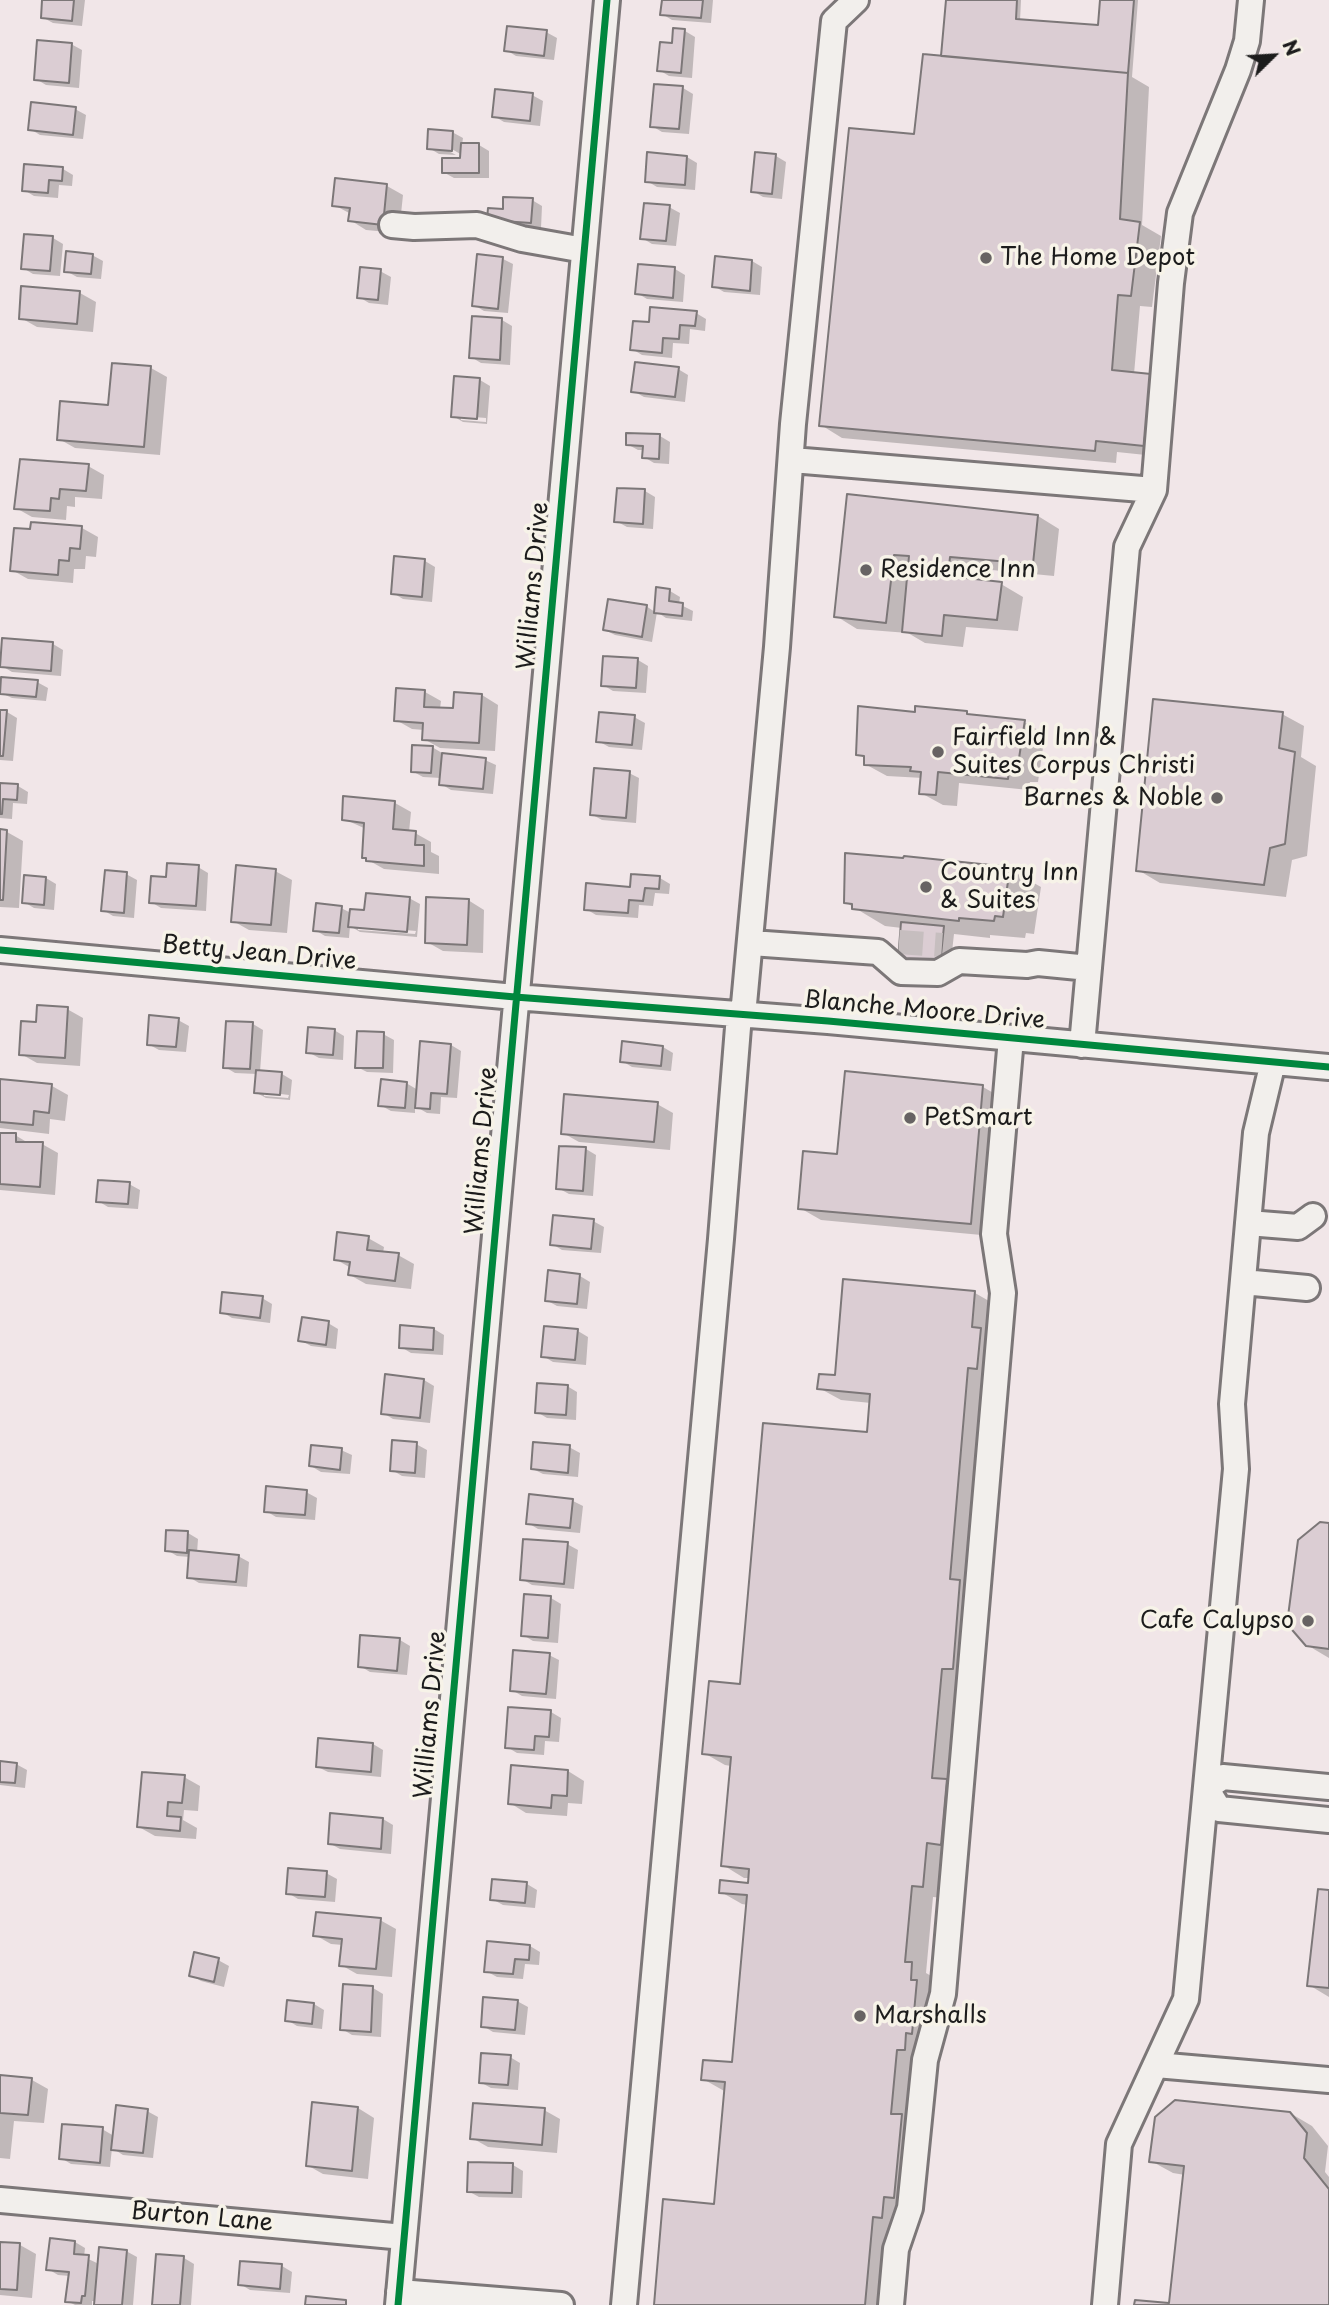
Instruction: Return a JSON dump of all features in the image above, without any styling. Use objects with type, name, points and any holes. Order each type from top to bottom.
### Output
[{"type":"street","name":"Williams Drive","points":[[398,2298],[607,0]]},
{"type":"street","points":[[624,2305],[741,1015],[751,943],[793,424],[834,21],[856,0]]},
{"type":"street","points":[[1082,1045],[1128,547],[1154,490],[1171,283],[1180,213],[1238,70],[1247,41],[1251,0]]},
{"type":"street","points":[[393,225],[477,225],[522,239],[584,250]]},
{"type":"street","points":[[792,460],[1154,490]]},
{"type":"street","points":[[751,943],[888,947],[901,972],[939,973],[951,953],[1027,965],[1038,963],[1089,968]]},
{"type":"street","name":"Betty Jean Drive","points":[[0,950],[515,997]]},
{"type":"street","name":"Blanche Moore Drive","points":[[515,997],[1329,1067]]},
{"type":"street","points":[[891,2305],[896,2249],[910,2208],[925,2060],[943,1994],[1003,1293],[994,1234],[1012,1038]]},
{"type":"street","points":[[1105,2305],[1119,2144],[1186,1999],[1236,1469],[1232,1404],[1255,1133],[1273,1062]]},
{"type":"street","points":[[1248,1223],[1298,1227],[1313,1216]]},
{"type":"street","points":[[1243,1282],[1307,1288]]},
{"type":"street","points":[[1206,1788],[1223,1777],[1329,1787]]},
{"type":"street","points":[[1206,1788],[1219,1809],[1329,1820]]},
{"type":"street","points":[[1156,2065],[1329,2080]]},
{"type":"street","name":"Burton Lane","points":[[0,2200],[404,2237]]},
{"type":"street","points":[[398,2298],[561,2305]]},
{"type":"building","points":[[42,0],[74,0],[72,21],[41,18]]},
{"type":"building","points":[[662,0],[703,0],[701,18],[660,15]]},
{"type":"building","points":[[946,0],[1017,0],[1016,19],[1098,25],[1100,0],[1134,0],[1128,73],[941,56]]},
{"type":"building","points":[[507,26],[547,30],[544,56],[504,51]]},
{"type":"building","points":[[673,28],[685,29],[681,73],[657,71],[660,42],[672,43]]},
{"type":"building","points":[[37,40],[72,43],[69,83],[34,80]]},
{"type":"building","name":"The Home Depot","points":[[923,54],[1128,73],[1120,219],[1140,222],[1131,296],[1118,295],[1112,370],[1151,374],[1144,446],[1096,441],[1095,451],[819,426],[849,128],[914,134]]},
{"type":"building","points":[[654,84],[683,86],[679,129],[650,127]]},
{"type":"building","points":[[495,89],[533,93],[530,121],[492,117]]},
{"type":"building","points":[[31,102],[76,107],[73,135],[28,130]]},
{"type":"building","points":[[428,129],[453,131],[452,151],[427,149]]},
{"type":"building","points":[[461,143],[479,143],[479,173],[442,173],[442,158],[460,158]]},
{"type":"building","points":[[647,152],[687,156],[685,185],[645,182]]},
{"type":"building","points":[[755,152],[776,154],[772,194],[751,192]]},
{"type":"building","points":[[24,164],[63,167],[62,181],[49,180],[48,193],[22,191]]},
{"type":"building","points":[[335,178],[387,184],[383,225],[348,221],[350,208],[332,206]]},
{"type":"building","points":[[503,197],[533,198],[531,223],[487,220],[488,208],[503,209]]},
{"type":"building","points":[[644,203],[670,205],[666,241],[640,239]]},
{"type":"building","points":[[24,234],[53,236],[50,271],[21,269]]},
{"type":"building","points":[[66,251],[93,254],[91,274],[64,272]]},
{"type":"building","points":[[477,254],[503,257],[498,309],[472,306]]},
{"type":"building","points":[[715,256],[752,260],[750,291],[712,287]]},
{"type":"building","points":[[638,264],[675,267],[673,298],[635,294]]},
{"type":"building","points":[[360,267],[381,269],[378,300],[357,298]]},
{"type":"building","points":[[21,286],[80,291],[77,324],[19,319]]},
{"type":"building","points":[[650,307],[697,311],[695,326],[680,325],[679,339],[663,338],[662,353],[630,350],[633,321],[649,322]]},
{"type":"building","points":[[472,316],[502,318],[500,360],[469,358]]},
{"type":"building","points":[[635,362],[679,367],[675,397],[631,392]]},
{"type":"building","points":[[112,363],[151,366],[144,447],[57,440],[60,401],[108,405]]},
{"type":"building","points":[[454,376],[480,378],[477,419],[451,417]]},
{"type":"building","points":[[626,433],[660,434],[659,459],[642,458],[643,446],[626,445]]},
{"type":"building","points":[[20,459],[89,464],[86,491],[60,489],[59,499],[51,498],[50,511],[14,509]]},
{"type":"building","points":[[617,488],[645,489],[643,524],[614,522]]},
{"type":"building","name":"Residence Inn","points":[[847,494],[1038,515],[1033,564],[950,557],[948,576],[1002,582],[997,620],[944,615],[942,636],[902,632],[909,556],[894,555],[886,623],[834,617]]},
{"type":"building","points":[[31,522],[82,526],[80,549],[70,548],[69,561],[59,560],[58,575],[10,571],[14,528],[30,529]]},
{"type":"building","points":[[394,556],[425,559],[422,597],[391,594]]},
{"type":"building","points":[[656,587],[670,589],[669,601],[683,603],[682,616],[654,613]]},
{"type":"building","points":[[608,599],[647,605],[642,637],[603,630]]},
{"type":"building","points":[[2,638],[53,642],[51,671],[0,667]]},
{"type":"building","points":[[603,656],[638,658],[636,688],[601,686]]},
{"type":"building","points":[[1,677],[38,680],[36,697],[0,694]]},
{"type":"building","points":[[396,688],[425,690],[424,707],[453,708],[454,692],[482,694],[479,743],[422,740],[423,723],[394,721]]},
{"type":"building","name":"Barnes & Noble","points":[[1153,699],[1283,712],[1279,748],[1295,752],[1285,844],[1270,848],[1264,885],[1136,871]]},
{"type":"building","name":"Fairfield Inn & Suites Corpus Christi","points":[[858,706],[915,712],[915,706],[1025,720],[1017,771],[1009,770],[1008,779],[938,772],[936,795],[919,794],[921,772],[910,771],[911,767],[864,765],[864,756],[856,755]]},
{"type":"building","points":[[0,710],[7,710],[3,756],[0,756]]},
{"type":"building","points":[[599,712],[635,715],[632,745],[596,742]]},
{"type":"building","points":[[412,745],[433,746],[431,773],[411,772]]},
{"type":"building","points":[[442,753],[486,758],[483,789],[439,785]]},
{"type":"building","points":[[594,768],[630,771],[626,818],[590,815]]},
{"type":"building","points":[[0,783],[18,784],[17,800],[3,799],[2,814],[0,814]]},
{"type":"building","points":[[343,796],[395,801],[393,829],[416,831],[415,845],[424,845],[424,866],[366,861],[366,858],[362,858],[364,823],[342,820]]},
{"type":"building","points":[[0,829],[7,830],[3,900],[0,900]]},
{"type":"building","name":"Country Inn & Suites","points":[[845,853],[1010,867],[1003,917],[995,916],[994,921],[959,918],[959,921],[852,909],[852,904],[844,903]]},
{"type":"building","points":[[167,863],[199,865],[196,906],[149,903],[151,876],[166,877]]},
{"type":"building","points":[[236,865],[276,869],[271,925],[231,922]]},
{"type":"building","points":[[105,870],[127,872],[124,913],[101,911]]},
{"type":"building","points":[[631,874],[660,876],[659,889],[645,888],[643,901],[629,900],[628,913],[584,910],[586,883],[630,887]]},
{"type":"building","points":[[24,875],[46,877],[44,905],[22,903]]},
{"type":"building","points":[[366,893],[410,897],[407,932],[348,927],[350,909],[364,910]]},
{"type":"building","points":[[426,897],[469,899],[467,945],[425,943]]},
{"type":"building","points":[[316,903],[342,906],[339,933],[313,931]]},
{"type":"building","points":[[901,922],[944,926],[940,965],[898,961]]},
{"type":"building","points":[[37,1005],[68,1007],[65,1058],[19,1055],[21,1021],[36,1022]]},
{"type":"building","points":[[149,1015],[179,1018],[176,1047],[147,1045]]},
{"type":"building","points":[[226,1021],[253,1022],[250,1069],[223,1068]]},
{"type":"building","points":[[308,1027],[335,1029],[333,1055],[306,1053]]},
{"type":"building","points":[[357,1031],[384,1032],[383,1068],[355,1068]]},
{"type":"building","points":[[420,1041],[451,1044],[447,1094],[431,1093],[430,1109],[415,1108]]},
{"type":"building","points":[[622,1041],[663,1046],[661,1066],[620,1062]]},
{"type":"building","points":[[256,1070],[282,1072],[280,1095],[254,1093]]},
{"type":"building","name":"PetSmart","points":[[845,1071],[983,1085],[971,1224],[798,1209],[803,1151],[837,1154]]},
{"type":"building","points":[[0,1079],[52,1084],[49,1113],[34,1111],[33,1125],[0,1122]]},
{"type":"building","points":[[381,1079],[407,1082],[405,1108],[378,1106]]},
{"type":"building","points":[[564,1094],[658,1102],[654,1142],[561,1134]]},
{"type":"building","points":[[0,1133],[16,1133],[16,1142],[43,1142],[40,1187],[0,1184]]},
{"type":"building","points":[[559,1146],[586,1147],[583,1191],[556,1189]]},
{"type":"building","points":[[98,1180],[130,1182],[128,1204],[96,1202]]},
{"type":"building","points":[[553,1215],[594,1219],[591,1249],[550,1245]]},
{"type":"building","points":[[337,1232],[369,1236],[367,1250],[399,1253],[395,1281],[348,1275],[350,1262],[334,1260]]},
{"type":"building","points":[[548,1270],[580,1274],[577,1304],[545,1301]]},
{"type":"building","points":[[843,1279],[975,1291],[972,1327],[981,1328],[977,1369],[968,1368],[950,1579],[960,1580],[953,1669],[942,1669],[932,1778],[947,1779],[941,1845],[927,1843],[923,1887],[912,1886],[905,1962],[912,1962],[911,1980],[917,1980],[912,2034],[906,2033],[905,2050],[897,2050],[891,2114],[902,2114],[894,2198],[884,2197],[882,2218],[873,2217],[865,2305],[654,2305],[663,2199],[714,2204],[725,2082],[701,2080],[703,2060],[732,2062],[747,1895],[719,1893],[720,1880],[748,1883],[749,1869],[721,1866],[731,1757],[702,1754],[709,1681],[740,1684],[763,1423],[867,1432],[870,1394],[817,1389],[819,1374],[835,1375]]},
{"type":"building","points":[[222,1292],[263,1296],[260,1318],[220,1313]]},
{"type":"building","points":[[302,1317],[329,1321],[326,1345],[298,1341]]},
{"type":"building","points":[[400,1325],[434,1328],[433,1350],[399,1348]]},
{"type":"building","points":[[544,1326],[578,1329],[575,1360],[541,1357]]},
{"type":"building","points":[[385,1374],[424,1379],[420,1418],[381,1414]]},
{"type":"building","points":[[537,1383],[568,1385],[566,1415],[535,1413]]},
{"type":"building","points":[[392,1440],[417,1442],[415,1473],[390,1471]]},
{"type":"building","points":[[533,1442],[570,1445],[568,1473],[531,1469]]},
{"type":"building","points":[[311,1445],[342,1448],[340,1470],[309,1466]]},
{"type":"building","points":[[266,1486],[307,1490],[305,1515],[264,1512]]},
{"type":"building","points":[[529,1494],[573,1499],[570,1528],[526,1524]]},
{"type":"building","points":[[1320,1522],[1329,1523],[1329,1649],[1306,1646],[1287,1624],[1298,1540]]},
{"type":"building","points":[[166,1530],[188,1531],[187,1553],[165,1551]]},
{"type":"building","points":[[523,1539],[568,1542],[564,1584],[520,1580]]},
{"type":"building","points":[[189,1550],[239,1555],[236,1582],[187,1578]]},
{"type":"building","points":[[524,1594],[551,1596],[548,1638],[521,1636]]},
{"type":"building","points":[[360,1635],[400,1638],[397,1671],[358,1667]]},
{"type":"building","points":[[513,1650],[550,1653],[546,1694],[510,1691]]},
{"type":"building","points":[[508,1707],[551,1710],[549,1737],[535,1736],[534,1750],[505,1748]]},
{"type":"building","points":[[318,1738],[373,1743],[371,1772],[316,1767]]},
{"type":"building","points":[[0,1761],[17,1763],[15,1783],[0,1782]]},
{"type":"building","points":[[511,1765],[568,1770],[567,1796],[552,1795],[551,1808],[508,1804]]},
{"type":"building","points":[[142,1772],[185,1775],[182,1803],[168,1802],[167,1816],[181,1817],[180,1831],[137,1827]]},
{"type":"building","points":[[330,1813],[383,1818],[381,1849],[328,1844]]},
{"type":"building","points":[[288,1868],[327,1871],[325,1897],[286,1894]]},
{"type":"building","points":[[492,1879],[527,1882],[525,1903],[490,1900]]},
{"type":"building","points":[[1318,1889],[1329,1890],[1329,1988],[1307,1986]]},
{"type":"building","points":[[316,1912],[381,1918],[376,1969],[339,1966],[342,1939],[313,1936]]},
{"type":"building","points":[[487,1941],[530,1945],[529,1960],[515,1959],[513,1974],[484,1972]]},
{"type":"building","points":[[194,1952],[219,1958],[214,1982],[189,1976]]},
{"type":"building","points":[[343,1984],[373,1986],[371,2032],[340,2030]]},
{"type":"building","points":[[483,1997],[518,2000],[515,2030],[481,2027]]},
{"type":"building","points":[[287,2000],[314,2003],[312,2024],[285,2021]]},
{"type":"building","points":[[481,2053],[511,2055],[508,2085],[479,2083]]},
{"type":"building","points":[[0,2075],[32,2078],[28,2115],[0,2113]]},
{"type":"building","points":[[1175,2100],[1290,2112],[1307,2133],[1304,2158],[1329,2189],[1329,2305],[1134,2305],[1135,2300],[1169,2303],[1184,2166],[1149,2162],[1155,2117]]},
{"type":"building","points":[[312,2102],[358,2107],[352,2171],[306,2166]]},
{"type":"building","points":[[473,2103],[545,2108],[542,2145],[470,2139]]},
{"type":"building","points":[[116,2105],[148,2109],[143,2153],[111,2150]]},
{"type":"building","points":[[62,2124],[103,2127],[100,2163],[59,2159]]},
{"type":"building","points":[[468,2162],[513,2163],[512,2193],[467,2192]]},
{"type":"building","points":[[50,2238],[75,2241],[74,2254],[89,2255],[85,2296],[82,2296],[81,2303],[65,2302],[69,2272],[46,2270]]},
{"type":"building","points":[[0,2242],[20,2243],[17,2290],[0,2289]]},
{"type":"building","points":[[99,2247],[127,2250],[122,2305],[94,2305]]},
{"type":"building","points":[[156,2254],[184,2256],[180,2305],[152,2305]]},
{"type":"building","points":[[240,2261],[282,2264],[280,2289],[238,2285]]},
{"type":"building","points":[[306,2296],[346,2300],[346,2305],[305,2305]]},
{"type":"tunnel","points":[[899,942],[942,945]]},
{"type":"cycle path","points":[[398,2305],[607,0]]},
{"type":"cycle path","points":[[0,950],[1329,1067]]},
{"type":"place","name":"The Home Depot","points":[[986,258]]},
{"type":"place","name":"Residence Inn","points":[[866,570]]},
{"type":"place","name":"Fairfield Inn & Suites Corpus Christi","points":[[938,752]]},
{"type":"place","name":"Barnes & Noble","points":[[1217,798]]},
{"type":"place","name":"Country Inn & Suites","points":[[926,887]]},
{"type":"place","name":"PetSmart","points":[[910,1118]]},
{"type":"place","name":"Cafe Calypso","points":[[1308,1621]]},
{"type":"place","name":"Marshalls","points":[[860,2016]]}]
